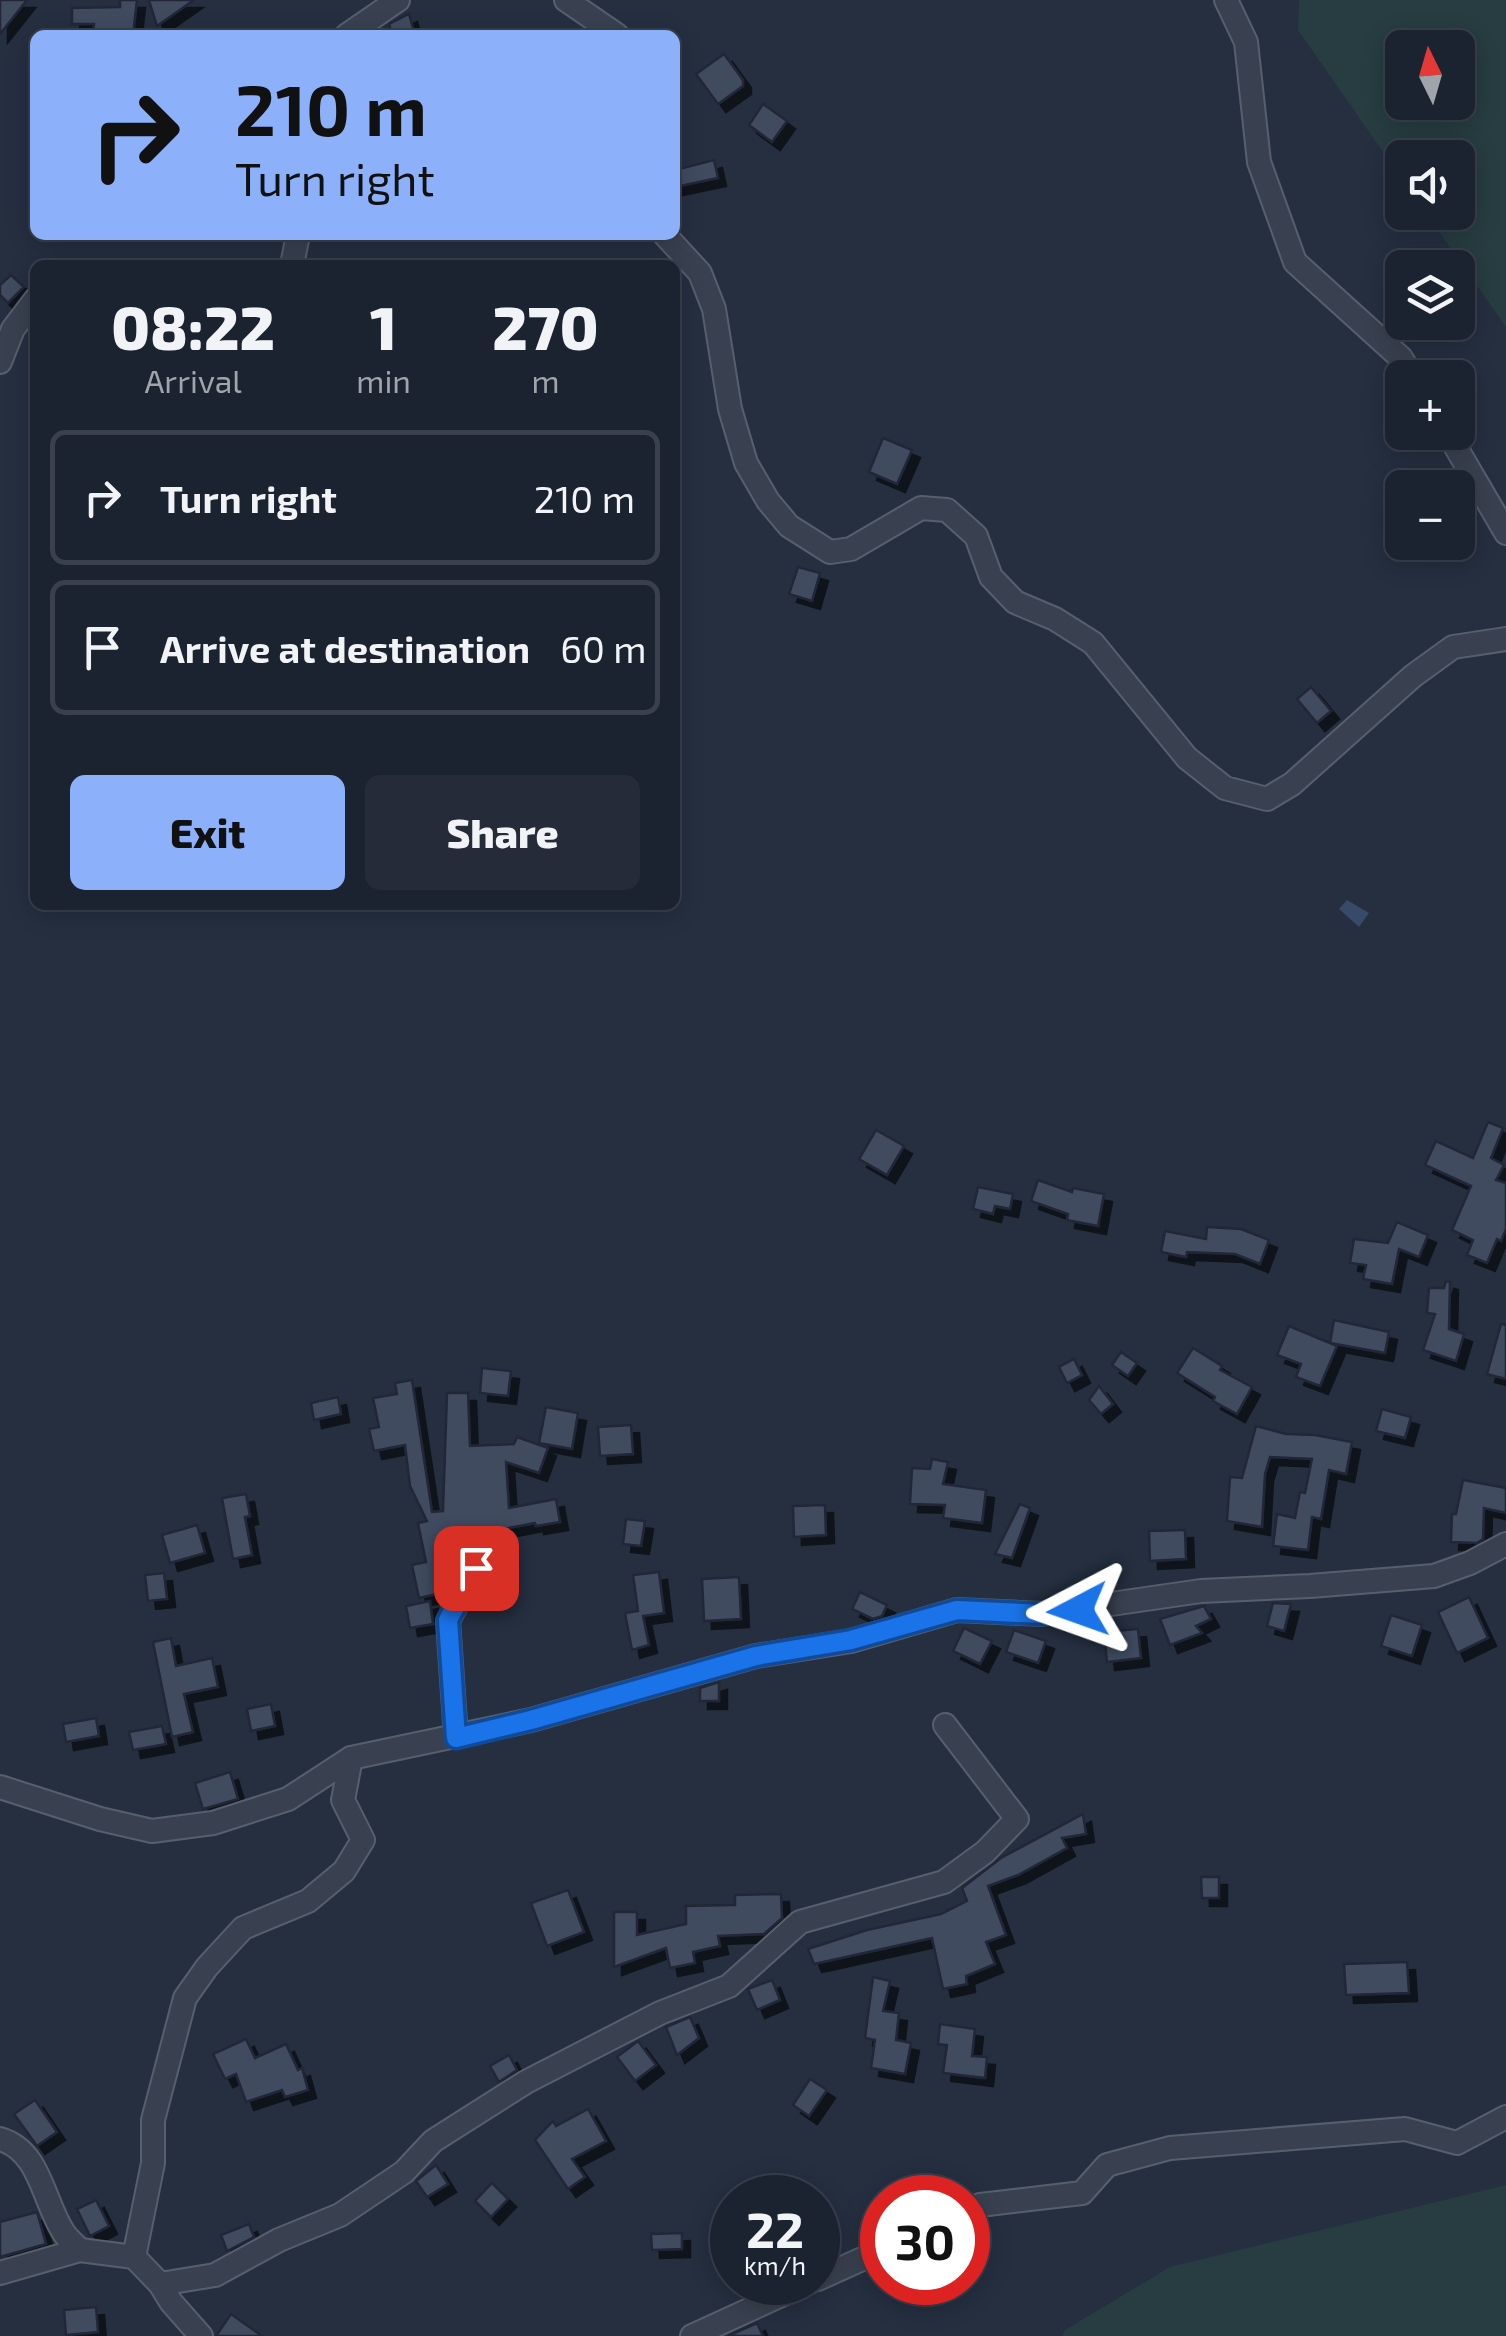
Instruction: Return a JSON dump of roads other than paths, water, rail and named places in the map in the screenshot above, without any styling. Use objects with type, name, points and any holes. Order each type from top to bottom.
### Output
[{"type":"street","points":[[354,30],[398,0]]},
{"type":"street","points":[[566,0],[610,30]]},
{"type":"street","points":[[1226,0],[1246,42],[1259,162],[1295,262],[1402,360]]},
{"type":"street","points":[[670,240],[700,273],[714,308],[730,409],[746,463],[768,501],[789,526],[830,552],[851,549],[922,508],[947,510],[976,536],[991,577],[1016,602],[1056,619],[1093,644],[1187,758],[1225,788],[1267,799],[1292,784],[1413,676],[1454,647],[1506,639]]},
{"type":"street","points":[[0,362],[13,329],[30,307]]},
{"type":"street","points":[[1458,450],[1506,533]]},
{"type":"street","points":[[0,1787],[100,1819],[152,1830],[212,1823],[288,1799],[352,1758],[531,1720],[756,1656],[851,1640],[957,1610],[1042,1614],[1200,1591],[1434,1576],[1506,1544]]},
{"type":"street","points":[[456,1738],[448,1620],[476,1568]]},
{"type":"street","points":[[160,2284],[215,2276],[279,2240],[340,2215],[404,2172],[433,2142],[526,2082],[660,2014],[729,1986],[800,1922],[944,1882],[985,1852],[1017,1818],[945,1724]]},
{"type":"street","points":[[134,2257],[152,2163],[153,2120],[185,1998],[207,1966],[244,1928],[308,1901],[344,1871],[363,1840],[343,1800],[352,1758]]},
{"type":"street","points":[[990,2204],[1082,2192],[1106,2164],[1170,2148],[1405,2128],[1456,2143],[1506,2116]]},
{"type":"street","points":[[0,2139],[16,2144],[46,2188],[63,2232],[80,2250]]},
{"type":"street","points":[[0,2273],[80,2250],[134,2257],[201,2336]]},
{"type":"street","points":[[692,2336],[760,2305]]},
{"type":"water","points":[[1347,900],[1369,913],[1359,927],[1339,909]]}]
